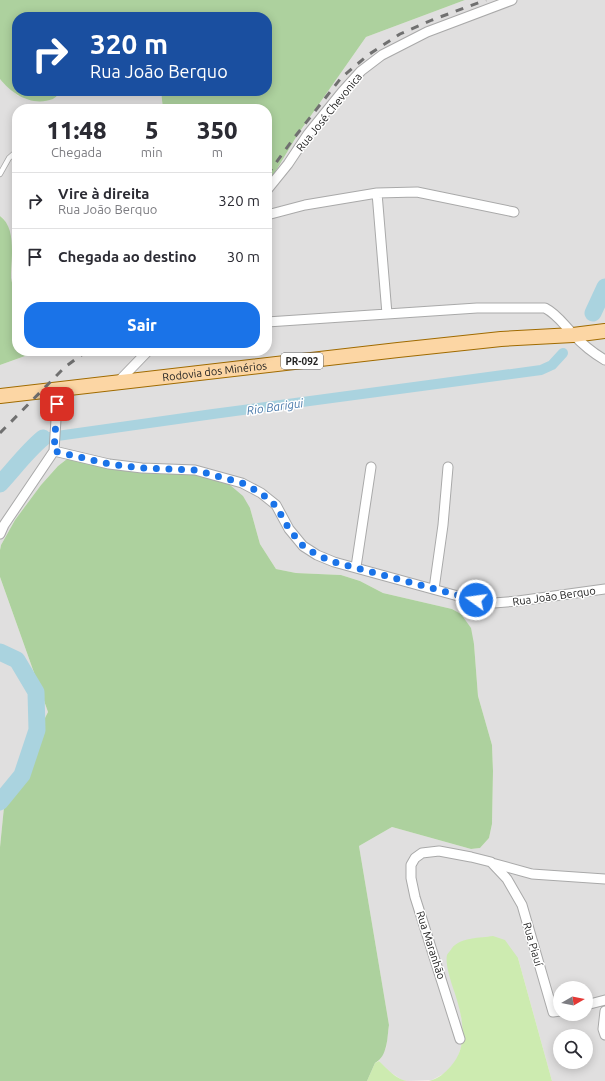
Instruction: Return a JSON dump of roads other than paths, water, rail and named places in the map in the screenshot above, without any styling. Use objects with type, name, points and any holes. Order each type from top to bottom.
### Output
[{"type":"main road","name":"Rodovia dos Minérios","points":[[0,396],[58,388],[116,383],[398,350],[501,339],[573,335],[605,331]]},
{"type":"street","name":"Rua José Chevonica","points":[[272,184],[288,164],[308,134],[361,71],[388,51],[427,32],[512,0]]},
{"type":"street","points":[[272,214],[305,205],[377,193],[417,192],[514,212]]},
{"type":"street","points":[[377,193],[388,314]]},
{"type":"street","points":[[272,322],[477,308],[545,308],[553,312],[573,335],[605,360]]},
{"type":"street","points":[[116,383],[143,356]]},
{"type":"street","points":[[0,534],[4,525],[54,451],[58,388]]},
{"type":"street","name":"Rua João Berquo","points":[[54,451],[109,464],[142,468],[195,470],[242,483],[261,493],[276,506],[289,529],[303,546],[317,555],[334,562],[476,600],[494,603],[518,601],[605,589]]},
{"type":"street","points":[[356,568],[370,467]]},
{"type":"street","points":[[434,589],[443,525],[448,467]]},
{"type":"street","name":"Rua Maranhão","points":[[460,1039],[415,897],[411,878],[411,865],[415,858],[422,853],[439,851],[491,862]]},
{"type":"street","points":[[491,862],[532,874],[605,879]]},
{"type":"street","name":"Rua Piauí","points":[[491,862],[507,879],[522,905],[553,1002]]},
{"type":"street","points":[[593,1003],[605,1000]]},
{"type":"street","points":[[605,1011],[603,1029],[605,1035]]},
{"type":"lane","points":[[0,174],[12,155]]},
{"type":"waterway","name":"Rio Barigui","points":[[593,313],[605,287]]},
{"type":"waterway","name":"Rio Barigui","points":[[43,438],[541,370],[552,365],[563,353]]},
{"type":"waterway","name":"Rio Barigui","points":[[0,484],[26,454],[43,438]]},
{"type":"waterway","name":"Rio Barigui","points":[[0,652],[17,660],[36,692],[37,730],[22,775],[0,802]]},
{"type":"railway","points":[[272,168],[341,78],[368,55],[400,34],[432,20],[486,0]]},
{"type":"railway","points":[[0,433],[65,367],[80,356]]}]
